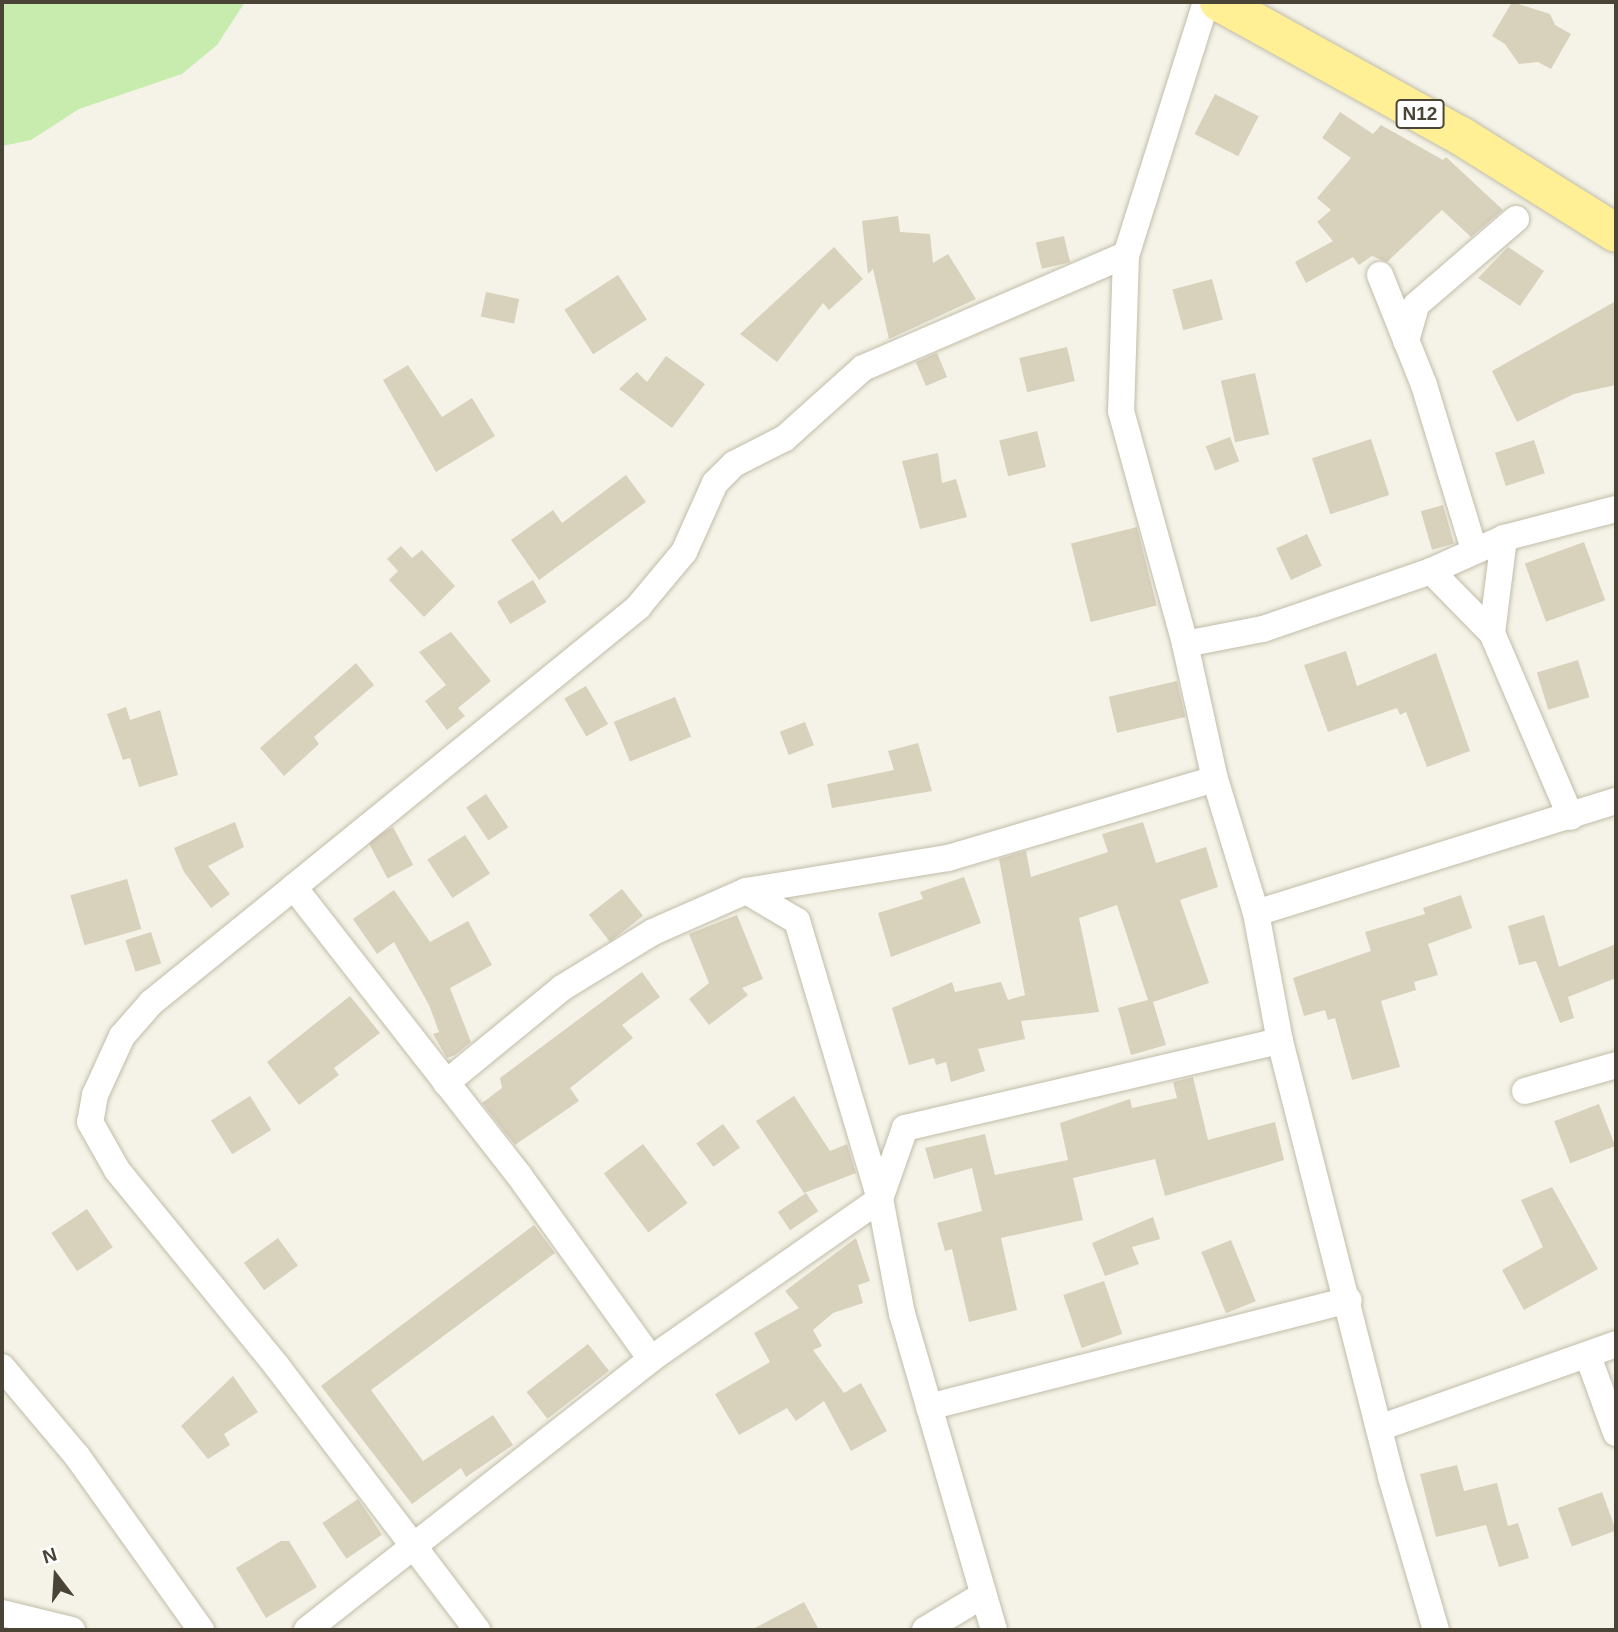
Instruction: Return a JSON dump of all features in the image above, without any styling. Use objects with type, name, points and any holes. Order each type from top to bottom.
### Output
[{"type":"main road","name":"N12","points":[[1219,2],[1461,136],[1616,233]]},
{"type":"street","points":[[1206,2],[1126,255],[1121,411],[1185,644],[1215,779],[1256,913],[1280,1041],[1382,1427],[1391,1477],[1436,1630]]},
{"type":"street","points":[[1406,341],[1416,305],[1516,219]]},
{"type":"street","points":[[477,1630],[117,1170],[90,1122],[94,1095],[122,1036],[151,1003],[638,607],[684,552],[715,483],[733,464],[785,438],[863,368],[1126,255]]},
{"type":"street","points":[[1380,275],[1406,341],[1474,550]]},
{"type":"street","points":[[1185,644],[1263,629],[1431,571],[1504,538],[1616,509]]},
{"type":"street","points":[[1492,633],[1504,538]]},
{"type":"street","points":[[1431,571],[1492,633],[1571,817]]},
{"type":"street","points":[[446,1083],[562,988],[653,932],[746,891],[948,858],[1215,779]]},
{"type":"street","points":[[1256,913],[1616,802]]},
{"type":"street","points":[[294,887],[446,1083],[651,1359]]},
{"type":"street","points":[[746,891],[797,921],[880,1199],[902,1314],[993,1630]]},
{"type":"street","points":[[307,1630],[415,1548],[651,1359],[880,1199],[905,1128],[1280,1041]]},
{"type":"street","points":[[1525,1090],[1616,1065]]},
{"type":"street","points":[[929,1407],[1349,1300]]},
{"type":"street","points":[[1382,1427],[1616,1344]]},
{"type":"street","points":[[1588,1356],[1616,1433]]},
{"type":"street","points":[[2,1367],[76,1456],[201,1630]]},
{"type":"street","points":[[925,1630],[983,1595]]},
{"type":"street","points":[[5,1620],[72,1630]]},
{"type":"green space","points":[[2,2],[245,2],[217,45],[182,74],[79,109],[31,140],[2,146]]},
{"type":"building","points":[[1512,2],[1550,14],[1555,25],[1571,34],[1551,69],[1538,62],[1519,64],[1505,44],[1492,36]]},
{"type":"building","points":[[1215,94],[1259,116],[1238,156],[1195,134]]},
{"type":"building","points":[[1340,112],[1373,134],[1381,125],[1443,160],[1446,157],[1503,210],[1471,237],[1442,210],[1387,262],[1372,256],[1359,265],[1353,257],[1306,283],[1295,262],[1333,241],[1317,222],[1331,210],[1317,198],[1351,158],[1322,138]]},
{"type":"building","points":[[898,216],[900,232],[930,234],[933,263],[948,254],[976,299],[889,339],[873,269],[868,274],[862,221]]},
{"type":"building","points":[[1064,236],[1070,262],[1042,269],[1036,243]]},
{"type":"building","points":[[834,247],[863,279],[829,310],[823,303],[777,362],[740,334]]},
{"type":"building","points":[[1508,247],[1544,271],[1520,306],[1478,278]]},
{"type":"building","points":[[618,275],[647,319],[593,354],[564,310]]},
{"type":"building","points":[[1212,279],[1223,320],[1183,330],[1172,290]]},
{"type":"building","points":[[486,292],[519,299],[514,324],[481,316]]},
{"type":"building","points":[[1616,301],[1616,385],[1574,394],[1517,422],[1492,371]]},
{"type":"building","points":[[1067,347],[1075,381],[1027,392],[1019,358]]},
{"type":"building","points":[[937,353],[947,377],[926,386],[916,362]]},
{"type":"building","points":[[666,356],[705,384],[672,428],[619,389],[637,372],[647,382]]},
{"type":"building","points":[[408,365],[442,417],[472,398],[495,436],[436,472],[383,380]]},
{"type":"building","points":[[1255,373],[1269,434],[1235,442],[1221,381]]},
{"type":"building","points":[[1037,431],[1046,467],[1008,476],[999,440]]},
{"type":"building","points":[[1230,437],[1239,461],[1215,471],[1206,446]]},
{"type":"building","points":[[1371,439],[1389,495],[1330,514],[1312,458]]},
{"type":"building","points":[[1534,440],[1545,473],[1506,486],[1495,453]]},
{"type":"building","points":[[938,453],[942,483],[956,479],[967,517],[920,529],[902,461]]},
{"type":"building","points":[[626,475],[646,502],[539,580],[511,540],[553,510],[562,523]]},
{"type":"building","points":[[1443,505],[1454,543],[1432,550],[1421,511]]},
{"type":"building","points":[[1137,527],[1157,606],[1091,622],[1071,543]]},
{"type":"building","points":[[1307,534],[1322,566],[1291,580],[1276,548]]},
{"type":"building","points":[[1584,542],[1605,600],[1546,622],[1525,564]]},
{"type":"building","points":[[401,546],[412,558],[422,550],[455,586],[424,617],[389,580],[398,571],[387,559]]},
{"type":"building","points":[[533,580],[546,602],[510,624],[497,602]]},
{"type":"building","points":[[451,632],[491,681],[458,708],[465,716],[447,730],[425,701],[446,685],[419,652]]},
{"type":"building","points":[[1346,651],[1357,686],[1436,653],[1470,751],[1427,767],[1406,712],[1400,715],[1397,708],[1328,732],[1304,665]]},
{"type":"building","points":[[1578,660],[1589,697],[1548,710],[1537,673]]},
{"type":"building","points":[[356,663],[374,685],[314,737],[319,744],[284,776],[260,748]]},
{"type":"building","points":[[1177,681],[1185,717],[1117,733],[1109,697]]},
{"type":"building","points":[[586,686],[608,724],[586,737],[564,698]]},
{"type":"building","points":[[675,697],[691,737],[630,762],[614,722]]},
{"type":"building","points":[[126,707],[130,720],[160,710],[178,775],[139,787],[130,758],[123,760],[107,714]]},
{"type":"building","points":[[805,722],[814,745],[789,755],[780,732]]},
{"type":"building","points":[[918,743],[932,791],[832,808],[827,784],[894,770],[888,751]]},
{"type":"building","points":[[486,794],[508,827],[488,841],[466,807]]},
{"type":"building","points":[[235,822],[244,847],[208,866],[230,894],[211,908],[184,872],[174,848]]},
{"type":"building","points":[[1143,822],[1156,863],[1206,847],[1218,887],[1180,900],[1209,983],[1153,1002],[1166,1045],[1131,1055],[1118,1008],[1148,1000],[1117,905],[1079,918],[1099,1012],[1021,1021],[1025,1039],[978,1049],[985,1071],[951,1082],[946,1062],[936,1065],[934,1058],[909,1065],[892,1008],[952,982],[955,992],[1001,982],[1008,1000],[1025,995],[999,859],[1026,851],[1031,877],[1108,852],[1102,834]]},
{"type":"building","points":[[393,827],[413,865],[388,879],[367,841]]},
{"type":"building","points":[[465,835],[490,874],[452,898],[427,860]]},
{"type":"building","points":[[964,877],[981,923],[891,957],[878,913],[923,899],[920,892]]},
{"type":"building","points":[[127,879],[141,929],[85,945],[70,895]]},
{"type":"building","points":[[622,889],[643,916],[610,942],[589,915]]},
{"type":"building","points":[[394,890],[430,942],[468,921],[492,965],[450,988],[471,1042],[447,1058],[433,1034],[439,1032],[429,1005],[394,942],[377,954],[353,919]]},
{"type":"building","points":[[1461,895],[1472,928],[1428,944],[1438,975],[1414,982],[1416,990],[1381,1001],[1400,1067],[1352,1080],[1335,1018],[1328,1020],[1325,1010],[1304,1016],[1293,978],[1371,951],[1365,932],[1425,914],[1423,908]]},
{"type":"building","points":[[737,915],[763,979],[742,988],[748,995],[709,1025],[689,999],[709,983],[689,934]]},
{"type":"building","points":[[1544,915],[1559,967],[1616,944],[1616,978],[1568,997],[1574,1018],[1560,1023],[1536,961],[1519,965],[1508,926]]},
{"type":"building","points":[[151,932],[161,963],[136,972],[125,940]]},
{"type":"building","points":[[642,972],[660,997],[622,1025],[633,1038],[570,1088],[579,1101],[515,1145],[482,1103],[502,1088],[500,1078]]},
{"type":"building","points":[[350,996],[380,1033],[334,1068],[339,1075],[299,1105],[267,1062]]},
{"type":"building","points":[[1193,1077],[1208,1140],[1275,1122],[1284,1160],[1165,1196],[1155,1159],[1073,1178],[1083,1220],[1001,1238],[1017,1310],[969,1322],[952,1249],[945,1251],[937,1223],[982,1211],[972,1168],[934,1179],[925,1148],[985,1134],[995,1175],[1068,1160],[1060,1123],[1130,1099],[1132,1108],[1177,1098],[1173,1082]]},
{"type":"building","points":[[250,1096],[271,1130],[232,1154],[211,1120]]},
{"type":"building","points":[[794,1096],[830,1151],[847,1144],[856,1173],[804,1193],[756,1121]]},
{"type":"building","points":[[1599,1104],[1615,1146],[1570,1163],[1554,1121]]},
{"type":"building","points":[[723,1124],[740,1147],[713,1167],[696,1143]]},
{"type":"building","points":[[643,1144],[688,1203],[648,1233],[604,1173]]},
{"type":"building","points":[[1552,1187],[1598,1269],[1524,1310],[1502,1270],[1543,1247],[1521,1200]]},
{"type":"building","points":[[806,1193],[818,1211],[790,1230],[778,1212]]},
{"type":"building","points":[[87,1209],[113,1247],[77,1271],[51,1233]]},
{"type":"building","points":[[1153,1217],[1160,1239],[1132,1247],[1139,1264],[1105,1276],[1092,1243]]},
{"type":"building","points":[[534,1225],[555,1253],[371,1390],[423,1461],[493,1415],[513,1445],[466,1477],[461,1468],[412,1504],[321,1386]]},
{"type":"building","points":[[278,1238],[298,1266],[264,1290],[244,1263]]},
{"type":"building","points":[[856,1238],[870,1281],[858,1285],[863,1303],[833,1313],[813,1330],[822,1346],[813,1350],[844,1393],[861,1383],[887,1431],[851,1451],[824,1401],[796,1421],[787,1408],[739,1435],[715,1394],[770,1362],[754,1333],[799,1308],[785,1291]]},
{"type":"building","points":[[1231,1240],[1256,1301],[1226,1313],[1201,1252]]},
{"type":"building","points":[[1104,1281],[1122,1334],[1082,1348],[1063,1295]]},
{"type":"building","points":[[588,1344],[609,1371],[547,1419],[527,1392]]},
{"type":"building","points":[[233,1376],[258,1412],[224,1434],[230,1445],[208,1459],[181,1426]]},
{"type":"building","points":[[1457,1465],[1464,1491],[1497,1483],[1508,1526],[1518,1523],[1529,1558],[1499,1567],[1486,1525],[1436,1537],[1420,1474]]},
{"type":"building","points":[[1602,1492],[1616,1531],[1572,1547],[1558,1508]]},
{"type":"building","points":[[358,1499],[382,1535],[346,1559],[322,1523]]},
{"type":"building","points":[[281,1541],[289,1541],[317,1587],[266,1618],[236,1568]]},
{"type":"building","points":[[804,1602],[819,1630],[751,1630]]}]
